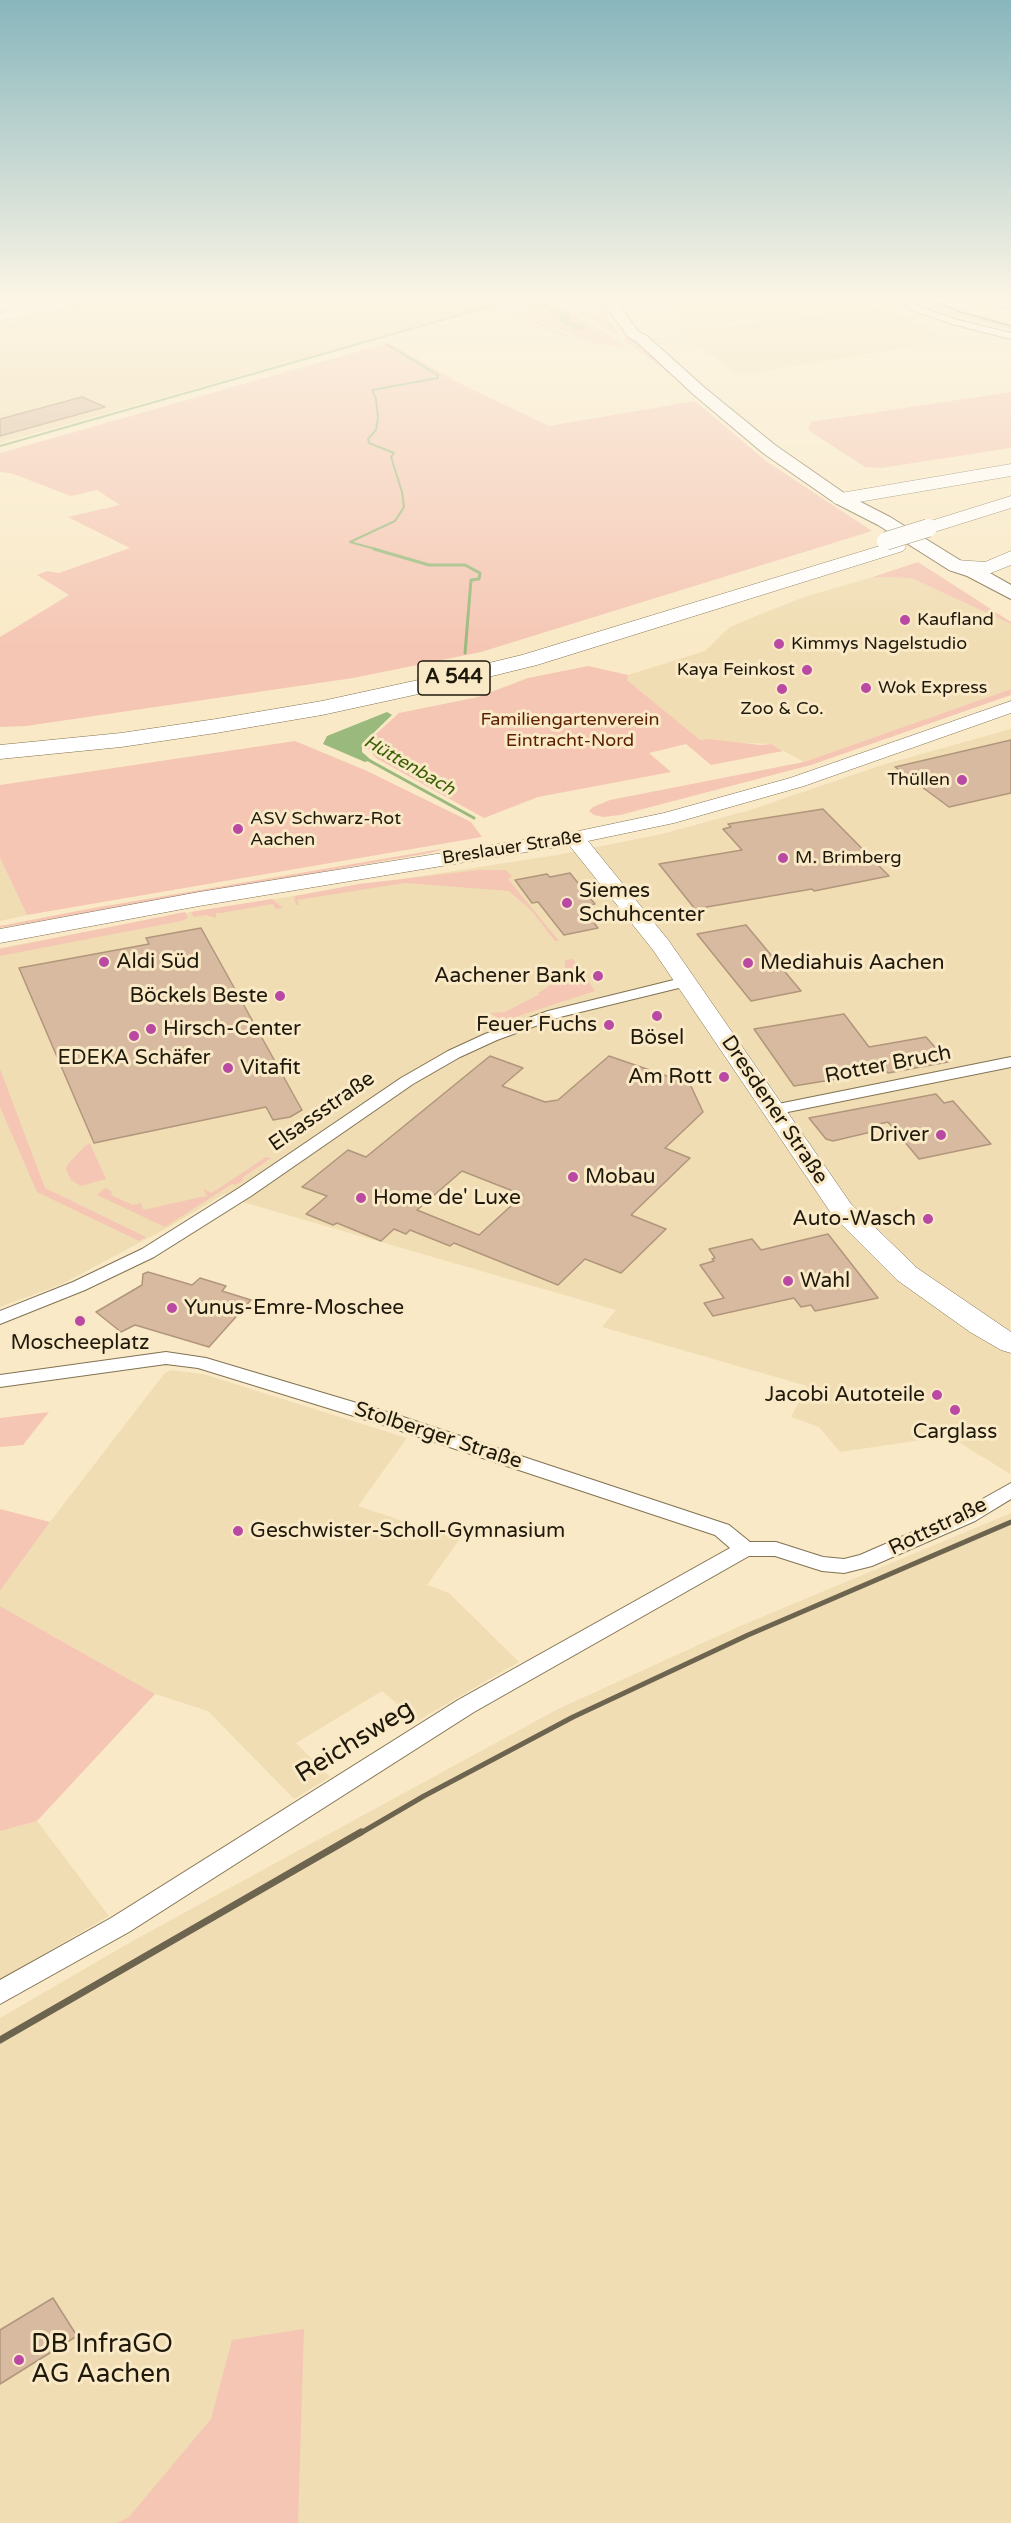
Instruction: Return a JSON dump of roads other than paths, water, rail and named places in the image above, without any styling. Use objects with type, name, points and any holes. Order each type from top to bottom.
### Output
[{"type":"highway","points":[[847,497],[1011,470]]},
{"type":"highway","points":[[827,480],[862,487],[904,487]]},
{"type":"highway","name":"A 544","points":[[933,531],[1011,502]]},
{"type":"highway","name":"A 544","points":[[0,744],[118,732],[211,718],[416,680],[520,654],[624,624],[889,536],[933,531],[1011,510]]},
{"type":"highway","name":"A 544","points":[[0,752],[121,740],[216,726],[321,708],[423,686],[529,660],[889,536]]},
{"type":"highway","points":[[956,566],[980,569],[1007,559]]},
{"type":"highway","points":[[1006,590],[997,576],[1007,559]]},
{"type":"main road","points":[[726,413],[769,448],[847,497]]},
{"type":"main road","points":[[738,413],[781,448],[827,480],[889,536],[974,572],[1006,590]]},
{"type":"main road","points":[[956,566],[961,573],[1011,606]]},
{"type":"main road","name":"Breslauer Straße","points":[[0,936],[200,899],[574,838],[667,819],[797,783],[1011,707]]},
{"type":"main road","name":"Dresdener Straße","points":[[574,838],[686,982],[842,1210],[907,1274],[980,1326],[1011,1344]]},
{"type":"street","name":"Elsassstraße","points":[[0,1318],[112,1271],[171,1239],[288,1164],[407,1081],[454,1054],[491,1037],[554,1014],[628,994],[686,982]]},
{"type":"street","name":"Rotter Bruch","points":[[772,1110],[1011,1062]]},
{"type":"street","name":"Stolberger Straße","points":[[0,1381],[166,1358],[199,1362],[390,1420],[722,1530],[745,1549]]},
{"type":"street","name":"Rottstraße","points":[[745,1549],[776,1549],[822,1564],[844,1566],[865,1561],[968,1516],[1011,1490]]},
{"type":"street","name":"Reichsweg","points":[[0,1993],[120,1924],[466,1706],[745,1549]]},
{"type":"waterway","points":[[0,446],[117,413]]},
{"type":"waterway","name":"Hüttenbach","points":[[377,413],[376,430],[368,439],[369,443],[394,453],[391,457],[402,492],[404,507],[395,521],[350,542],[379,550]]},
{"type":"waterway","name":"Hüttenbach","points":[[374,549],[429,565],[465,565],[480,573],[479,579],[471,580],[465,653]]},
{"type":"waterway","name":"Hüttenbach","points":[[363,757],[474,818]]},
{"type":"railway","points":[[359,1834],[424,1796],[573,1717],[748,1635],[1011,1522]]},
{"type":"railway","points":[[0,2040],[361,1832]]},
{"type":"place","name":"Kaufland","points":[[905,620]]},
{"type":"place","name":"Kimmys Nagelstudio","points":[[779,644]]},
{"type":"place","name":"Kaya Feinkost","points":[[807,670]]},
{"type":"place","name":"Wok Express","points":[[866,688]]},
{"type":"place","name":"Zoo & Co.","points":[[782,689]]},
{"type":"place","name":"Thüllen","points":[[962,780]]},
{"type":"place","name":"ASV Schwarz-Rot Aachen","points":[[238,829]]},
{"type":"place","name":"M. Brimberg","points":[[783,858]]},
{"type":"place","name":"Siemes Schuhcenter","points":[[567,903]]},
{"type":"place","name":"Aldi Süd","points":[[104,962]]},
{"type":"place","name":"Mediahuis Aachen","points":[[748,963]]},
{"type":"place","name":"Aachener Bank","points":[[598,976]]},
{"type":"place","name":"Böckels Beste","points":[[280,996]]},
{"type":"place","name":"Bösel","points":[[657,1016]]},
{"type":"place","name":"Feuer Fuchs","points":[[609,1025]]},
{"type":"place","name":"Hirsch-Center","points":[[151,1029]]},
{"type":"place","name":"EDEKA Schäfer","points":[[134,1036]]},
{"type":"place","name":"Vitafit","points":[[228,1068]]},
{"type":"place","name":"Am Rott","points":[[724,1077]]},
{"type":"place","name":"Driver","points":[[941,1135]]},
{"type":"place","name":"Mobau","points":[[573,1177]]},
{"type":"place","name":"Home de' Luxe","points":[[361,1198]]},
{"type":"place","name":"Auto-Wasch","points":[[928,1219]]},
{"type":"place","name":"Wahl","points":[[788,1281]]},
{"type":"place","name":"Yunus-Emre-Moschee","points":[[172,1308]]},
{"type":"place","name":"Moscheeplatz","points":[[80,1321]]},
{"type":"place","name":"Jacobi Autoteile","points":[[937,1395]]},
{"type":"place","name":"Carglass","points":[[955,1410]]},
{"type":"place","name":"Geschwister-Scholl-Gymnasium","points":[[238,1531]]},
{"type":"place","name":"DB InfraGO AG Aachen","points":[[19,2360]]},
{"type":"park label","name":"Familiengartenverein Eintracht-Nord","points":[[570,730]]}]
